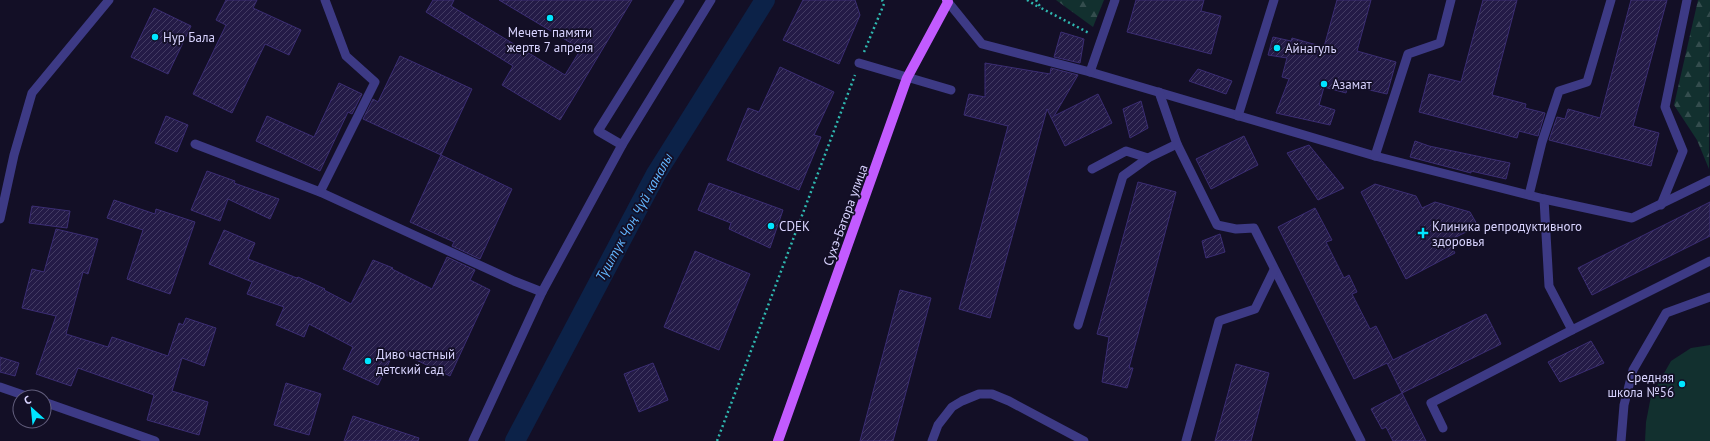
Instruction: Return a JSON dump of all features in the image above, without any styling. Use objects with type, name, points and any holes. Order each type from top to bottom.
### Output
[{"type":"main road","name":"Сухэ-Батора улица","points":[[778,441],[907,78],[947,1]]},
{"type":"lane","points":[[0,219],[14,155],[32,93],[109,0]]},
{"type":"lane","points":[[320,192],[375,82],[346,56],[325,0]]},
{"type":"lane","points":[[622,145],[598,131],[680,0]]},
{"type":"lane","points":[[473,441],[542,292],[622,145],[711,0]]},
{"type":"lane","points":[[1090,72],[1115,0]]},
{"type":"lane","points":[[1238,116],[1274,0]]},
{"type":"lane","points":[[1375,156],[1408,54],[1440,43],[1451,0]]},
{"type":"lane","points":[[1529,195],[1542,142],[1559,91],[1587,82],[1611,0]]},
{"type":"lane","points":[[1661,205],[1683,151],[1665,106],[1688,0]]},
{"type":"lane","points":[[947,1],[982,44],[1090,72],[1375,156],[1544,199],[1632,218],[1710,180]]},
{"type":"lane","points":[[859,64],[951,90]]},
{"type":"lane","points":[[1159,92],[1177,144],[1217,225],[1236,229],[1254,228],[1361,441]]},
{"type":"lane","points":[[195,144],[320,192],[514,281],[542,292]]},
{"type":"lane","points":[[1078,325],[1123,176],[1148,158],[1177,144]]},
{"type":"lane","points":[[1092,169],[1126,151],[1148,158]]},
{"type":"lane","points":[[1544,199],[1549,286],[1572,330]]},
{"type":"lane","points":[[1443,428],[1431,403],[1710,261]]},
{"type":"lane","points":[[1186,441],[1219,321],[1255,310],[1274,270]]},
{"type":"lane","points":[[1621,441],[1624,405],[1633,370],[1666,313],[1710,297]]},
{"type":"lane","points":[[0,387],[12,391]]},
{"type":"lane","points":[[932,441],[938,425],[952,407],[979,394],[992,394],[1009,401],[1084,441]]},
{"type":"lane","points":[[52,405],[155,441]]},
{"type":"path","points":[[717,441],[859,64],[884,4],[882,0]]},
{"type":"path","points":[[1027,0],[1101,40]]},
{"type":"path","points":[[1036,0],[1041,8]]},
{"type":"green space","points":[[1056,0],[1104,0],[1093,27]]},
{"type":"green space","points":[[1698,0],[1710,0],[1709,169],[1697,140],[1674,105]]},
{"type":"green space","name":"Средняя школа №56","points":[[1710,345],[1710,441],[1645,441],[1646,422],[1651,396],[1671,361],[1691,348]]},
{"type":"building","points":[[226,0],[257,0],[253,8],[301,30],[289,55],[265,44],[232,113],[193,94],[226,25],[216,20]]},
{"type":"building","points":[[433,0],[454,0],[451,6],[565,75],[581,49],[499,0],[632,0],[560,120],[502,85],[513,66],[426,12]]},
{"type":"building","points":[[803,0],[855,0],[860,15],[839,64],[783,40]]},
{"type":"building","points":[[1136,0],[1204,0],[1201,11],[1221,16],[1211,54],[1127,32]]},
{"type":"building","points":[[1337,0],[1371,0],[1357,51],[1396,62],[1387,94],[1348,85],[1346,93],[1324,87],[1319,105],[1335,110],[1330,125],[1276,113],[1289,79],[1282,77],[1287,58],[1268,55],[1273,37],[1291,41],[1292,38],[1324,47]]},
{"type":"building","points":[[1483,0],[1517,0],[1492,95],[1526,104],[1525,108],[1545,113],[1538,136],[1519,131],[1517,138],[1419,112],[1429,74],[1461,82]]},
{"type":"building","points":[[1631,0],[1667,0],[1633,126],[1659,133],[1651,166],[1549,140],[1557,117],[1565,119],[1568,109],[1600,118]]},
{"type":"building","points":[[154,8],[191,26],[168,74],[131,57]]},
{"type":"building","points":[[1061,32],[1084,39],[1080,63],[1054,57]]},
{"type":"building","points":[[400,56],[472,89],[441,155],[363,119],[373,99],[378,102]]},
{"type":"building","points":[[985,63],[1050,74],[1051,68],[1078,75],[1054,116],[1098,94],[1112,123],[1065,146],[1047,109],[990,318],[959,309],[1008,126],[964,115],[969,94],[985,97]]},
{"type":"building","points":[[780,67],[834,92],[814,135],[821,137],[799,190],[727,160],[748,108],[759,112]]},
{"type":"building","points":[[1198,69],[1232,81],[1226,94],[1189,81]]},
{"type":"building","points":[[339,83],[362,94],[352,114],[348,112],[320,171],[256,141],[267,116],[314,137]]},
{"type":"building","points":[[1141,101],[1148,128],[1130,138],[1123,109]]},
{"type":"building","points":[[166,116],[188,125],[177,152],[155,143]]},
{"type":"building","points":[[1244,136],[1258,165],[1211,189],[1196,159]]},
{"type":"building","points":[[1415,141],[1429,146],[1510,163],[1506,179],[1471,171],[1471,173],[1410,157]]},
{"type":"building","points":[[1309,145],[1344,188],[1318,200],[1287,153]]},
{"type":"building","points":[[441,155],[512,189],[480,259],[452,246],[454,242],[410,222]]},
{"type":"building","points":[[207,171],[235,181],[234,183],[279,199],[270,219],[228,199],[220,221],[191,210]]},
{"type":"building","points":[[1138,182],[1176,192],[1129,368],[1133,368],[1127,388],[1102,382],[1109,337],[1097,334]]},
{"type":"building","points":[[709,183],[783,210],[770,248],[729,229],[731,223],[698,210]]},
{"type":"building","name":"Клиника репродуктивного здоровья","points":[[1375,184],[1416,196],[1422,208],[1435,202],[1470,212],[1478,226],[1448,241],[1455,253],[1406,279],[1361,192]]},
{"type":"building","points":[[114,200],[155,214],[156,209],[195,222],[170,294],[127,279],[143,230],[107,218]]},
{"type":"building","points":[[1710,202],[1710,236],[1592,295],[1578,268]]},
{"type":"building","points":[[32,206],[70,211],[67,228],[29,223]]},
{"type":"building","points":[[1315,208],[1332,240],[1326,242],[1344,278],[1349,275],[1357,292],[1352,294],[1370,329],[1376,326],[1393,360],[1486,314],[1501,344],[1402,393],[1387,363],[1354,379],[1278,227]]},
{"type":"building","points":[[56,229],[98,239],[88,274],[83,272],[66,334],[108,347],[112,337],[168,356],[179,323],[183,325],[186,318],[216,328],[204,366],[182,358],[172,391],[208,402],[199,435],[147,420],[154,395],[78,368],[71,386],[36,374],[56,316],[22,308],[32,269],[44,272]]},
{"type":"building","points":[[224,230],[255,243],[248,259],[297,278],[298,277],[325,289],[324,290],[351,304],[373,260],[393,268],[392,269],[432,289],[447,257],[475,270],[470,280],[490,290],[450,376],[395,350],[378,385],[343,369],[353,347],[309,324],[304,337],[276,325],[284,307],[247,294],[252,282],[209,264]]},
{"type":"building","points":[[1220,234],[1225,252],[1206,258],[1202,241]]},
{"type":"building","points":[[695,251],[750,274],[719,350],[664,327]]},
{"type":"building","points":[[900,290],[931,298],[893,441],[860,441]]},
{"type":"building","points":[[1591,341],[1604,363],[1560,382],[1548,362]]},
{"type":"building","points":[[0,357],[19,363],[15,376],[0,372]]},
{"type":"building","points":[[653,363],[668,400],[639,412],[624,374]]},
{"type":"building","points":[[1236,364],[1269,373],[1251,441],[1215,441]]},
{"type":"building","points":[[286,383],[321,394],[309,435],[274,425]]},
{"type":"building","points":[[1402,393],[1426,441],[1393,441],[1386,427],[1382,429],[1371,409]]},
{"type":"building","points":[[353,416],[419,438],[418,441],[344,441]]},
{"type":"waterway","name":"Түштүк Чоң Чүй каналы","points":[[515,441],[656,174],[765,0]]},
{"type":"place","name":"Мечеть памяти жертв 7 апреля","points":[[550,18]]},
{"type":"place","name":"Нур Бала","points":[[155,37]]},
{"type":"place","name":"Айнагуль","points":[[1277,48]]},
{"type":"place","name":"Азамат","points":[[1324,84]]},
{"type":"place","name":"CDEK","points":[[771,226]]},
{"type":"place","name":"Клиника репродуктивного здоровья","points":[[1423,233]]},
{"type":"place","name":"Диво частный детский сад","points":[[368,361]]},
{"type":"place","name":"Средняя школа №56","points":[[1682,384]]}]
